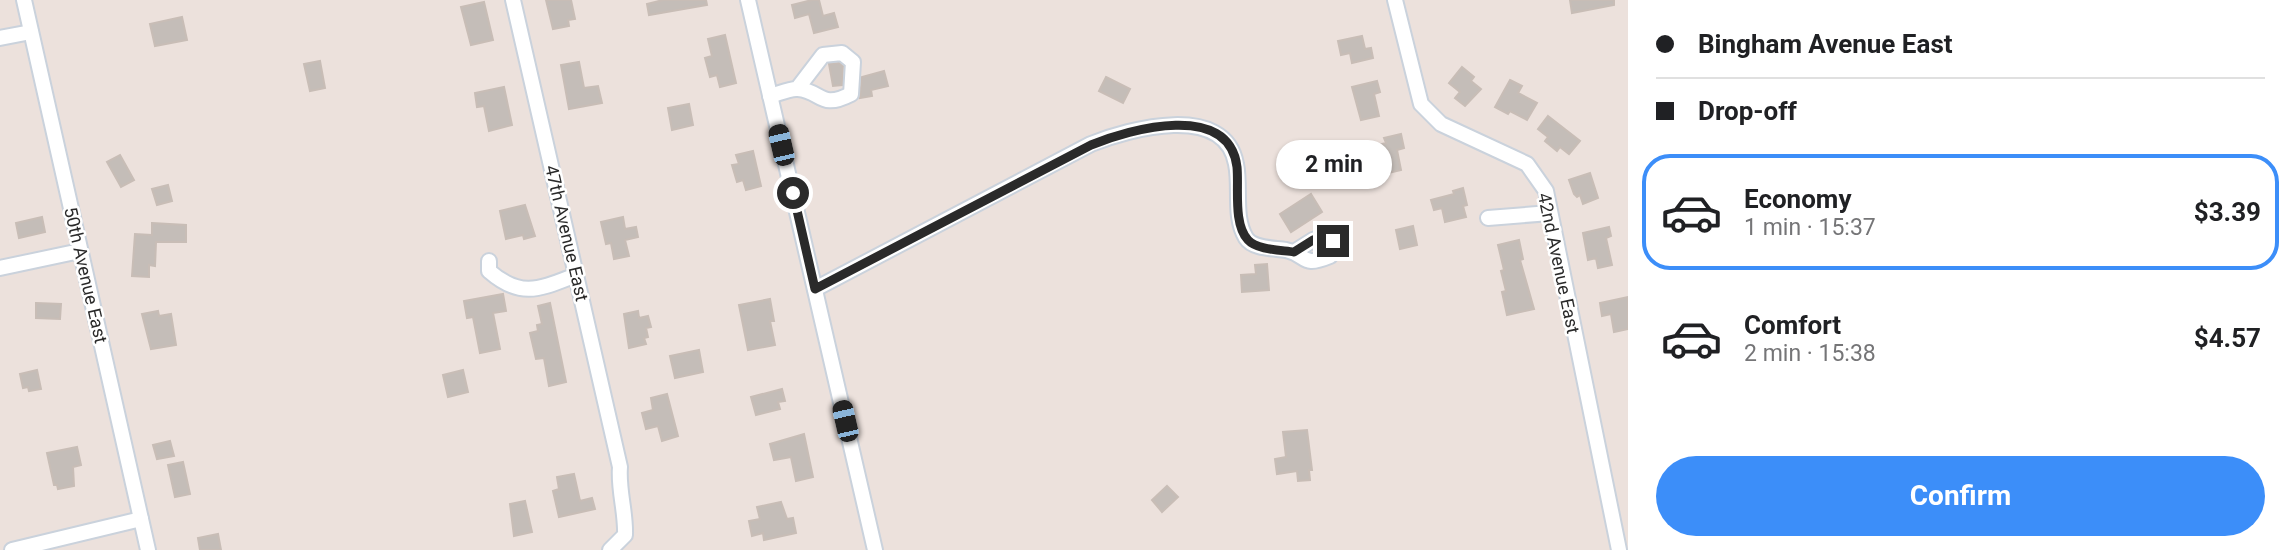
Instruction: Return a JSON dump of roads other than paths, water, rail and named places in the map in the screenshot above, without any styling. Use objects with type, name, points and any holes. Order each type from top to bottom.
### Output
[{"type":"street","name":"50th Avenue East","points":[[24,0],[148,550]]},
{"type":"street","name":"47th Avenue East","points":[[513,0],[620,467],[619,485],[626,518],[625,536],[610,550]]},
{"type":"street","points":[[748,0],[875,550]]},
{"type":"street","name":"42nd Avenue East","points":[[1395,0],[1422,104],[1441,124],[1527,164],[1546,191],[1619,550]]},
{"type":"street","points":[[0,38],[31,32]]},
{"type":"street","points":[[770,96],[797,89]]},
{"type":"street","points":[[815,289],[1091,145],[1115,135],[1162,125],[1193,126],[1216,133],[1227,142],[1237,166],[1240,220],[1247,239],[1255,245],[1294,252]]},
{"type":"street","points":[[1488,218],[1550,213]]},
{"type":"street","points":[[0,268],[80,251]]},
{"type":"street","points":[[489,261],[489,271],[503,284],[517,289],[534,290],[576,275]]},
{"type":"street","points":[[12,550],[141,519]]}]
